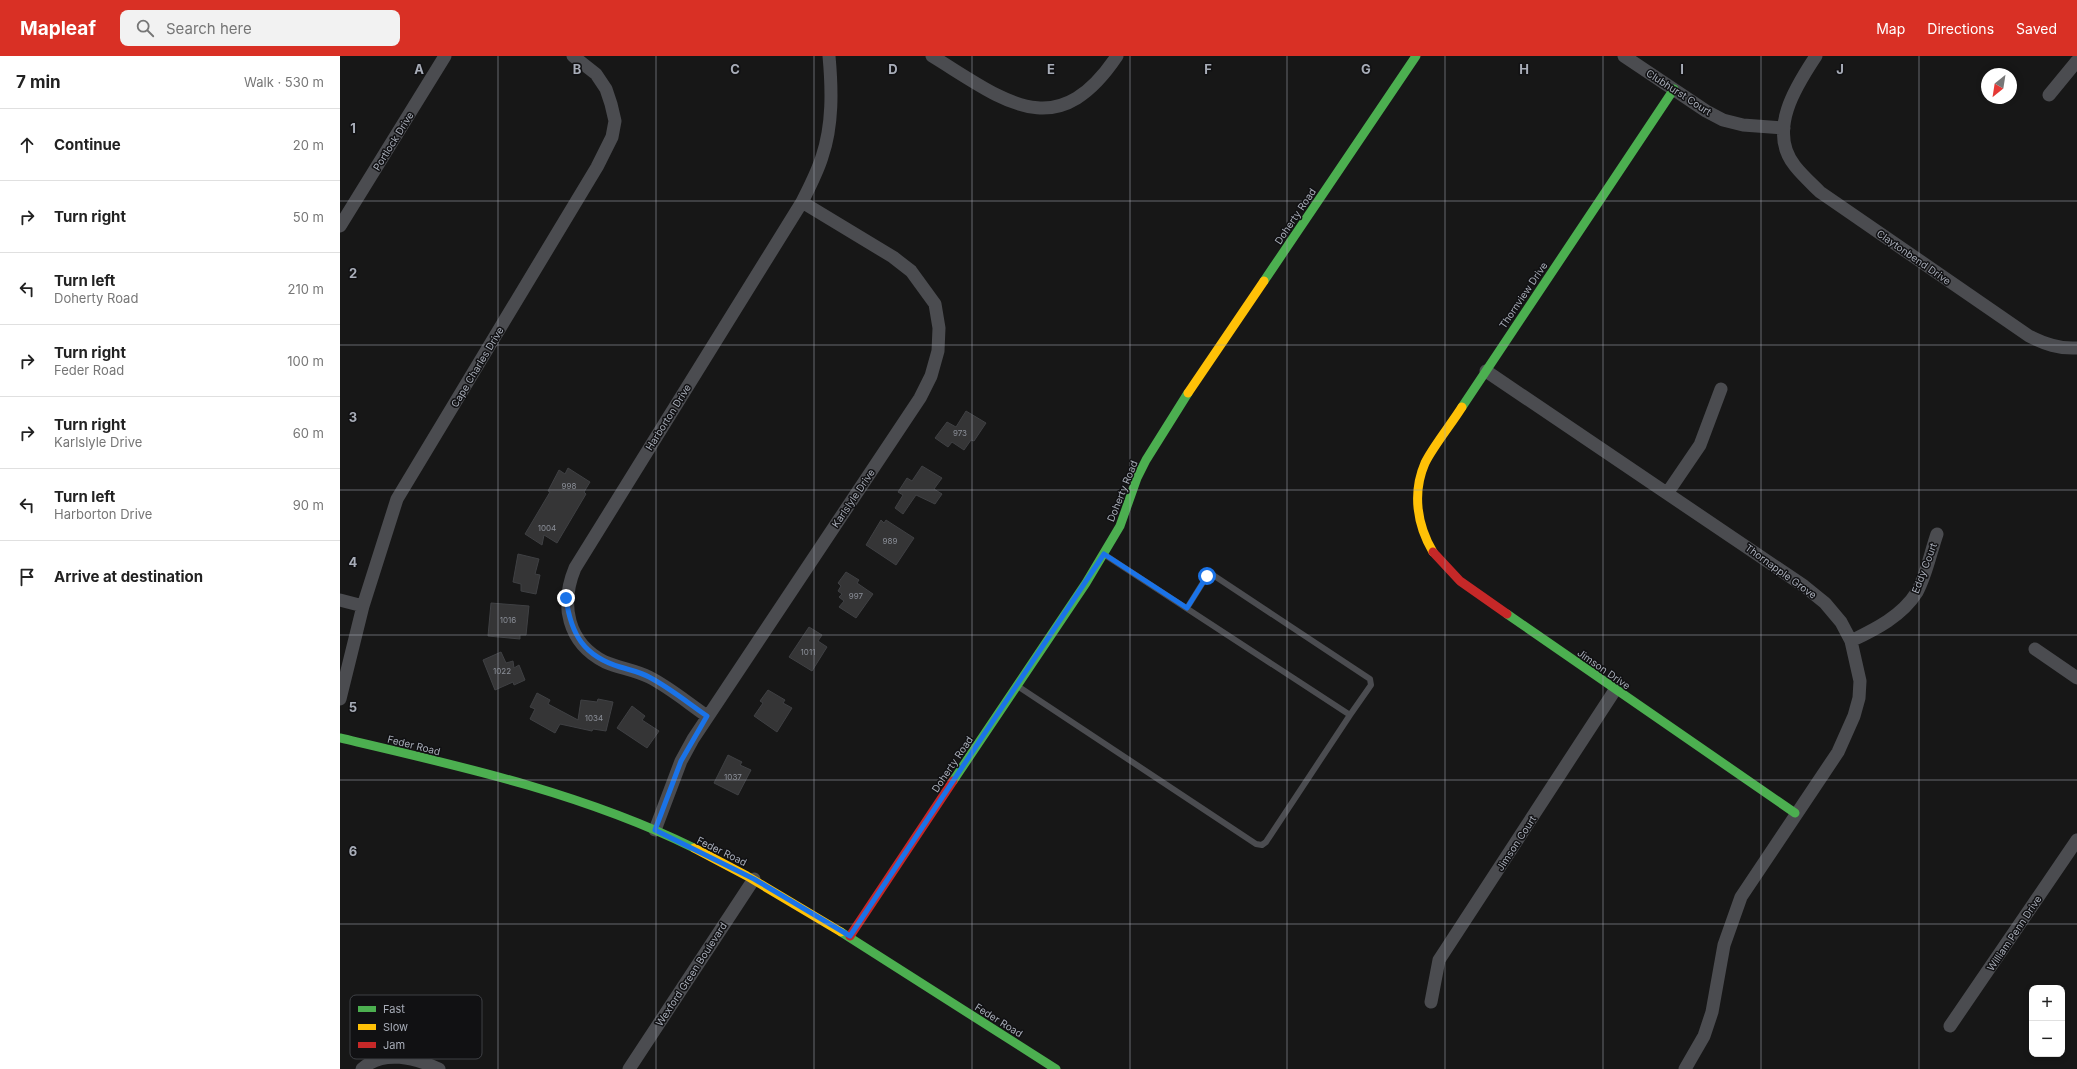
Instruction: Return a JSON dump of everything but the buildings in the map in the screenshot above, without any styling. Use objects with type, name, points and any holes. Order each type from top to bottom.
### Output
[{"type":"street","name":"Portlock Drive","points":[[340,226],[445,56]]},
{"type":"street","name":"Cape Charles Drive","points":[[340,699],[363,606],[397,499],[597,167],[612,137],[615,121],[606,89],[596,74],[574,56]]},
{"type":"street","name":"Harborton Drive","points":[[707,716],[650,678],[636,671],[605,662],[592,654],[581,643],[573,629],[566,598],[568,584],[575,568],[802,202],[823,157],[830,119],[831,82],[829,56]]},
{"type":"street","points":[[932,56],[1000,98],[1018,105],[1038,108],[1057,107],[1076,99],[1091,89],[1105,74],[1117,56]]},
{"type":"street","name":"Doherty Road","points":[[850,936],[1104,554],[1120,526],[1140,472],[1179,406],[1416,56]]},
{"type":"street","name":"Clubhurst Court","points":[[1624,56],[1706,112],[1724,120],[1743,125],[1784,128]]},
{"type":"street","name":"Claytonbend Drive","points":[[1816,56],[1798,82],[1787,106],[1784,128],[1786,147],[1794,165],[1820,192],[2029,336],[2047,344],[2064,348],[2077,348]]},
{"type":"street","points":[[2049,95],[2077,61]]},
{"type":"street","name":"Thornview Drive","points":[[1420,523],[1417,493],[1425,463],[1674,89]]},
{"type":"street","name":"Karlslyle Drive","points":[[655,830],[681,761],[707,716],[920,398],[931,376],[938,351],[939,328],[935,304],[911,271],[893,257],[802,202]]},
{"type":"street","name":"Thornapple Grove","points":[[1486,370],[1668,492],[1804,586],[1825,603],[1841,622],[1851,641],[1860,681],[1859,698],[1854,716],[1838,752],[1741,897],[1724,945],[1712,1012],[1704,1036],[1685,1069]]},
{"type":"street","points":[[1668,492],[1700,445],[1720,389]]},
{"type":"street","name":"Jimson Drive","points":[[1420,523],[1426,540],[1435,556],[1455,576],[1616,690],[1796,813]]},
{"type":"street","name":"Eddy Court","points":[[1851,641],[1873,630],[1897,615],[1909,603],[1918,590],[1937,534]]},
{"type":"street","points":[[340,600],[363,606]]},
{"type":"street","points":[[2034,649],[2077,678]]},
{"type":"street","name":"Jimson Court","points":[[1431,1002],[1439,960],[1616,690]]},
{"type":"street","name":"Feder Road","points":[[340,738],[502,779],[597,808],[655,830],[754,879],[850,936],[1056,1069]]},
{"type":"street","name":"William Penn Drive","points":[[1950,1026],[2077,840]]},
{"type":"street","name":"Wexford Green Boulevard","points":[[629,1069],[754,879]]},
{"type":"street","points":[[362,1069],[382,1059]]},
{"type":"street","points":[[410,1059],[439,1069]]},
{"type":"lane","points":[[1104,554],[1350,715]]},
{"type":"lane","points":[[1017,686],[1256,844],[1262,846],[1371,684],[1370,678],[1213,574],[1207,576],[1187,608]]},
{"type":"traffic: fast","points":[[1264,281],[1416,56]]},
{"type":"traffic: fast","points":[[1462,407],[1674,89]]},
{"type":"traffic: fast","points":[[953,781],[1086,583],[1120,526],[1137,478],[1146,460],[1188,393]]},
{"type":"traffic: fast","points":[[1507,614],[1795,813]]},
{"type":"traffic: fast","points":[[340,738],[430,759],[564,796],[652,829],[694,848]]},
{"type":"traffic: fast","points":[[841,932],[1056,1069]]},
{"type":"traffic: slow","points":[[1188,393],[1264,281]]},
{"type":"traffic: slow","points":[[1433,552],[1423,531],[1418,509],[1421,474],[1428,457],[1462,407]]},
{"type":"traffic: slow","points":[[694,848],[747,876],[841,932]]},
{"type":"traffic: jam","points":[[1433,552],[1460,581],[1507,614]]},
{"type":"traffic: jam","points":[[850,936],[953,781]]},
{"type":"route","points":[[566,598],[568,614],[573,629],[581,643],[592,654],[605,662],[621,668],[636,671],[650,678],[707,716],[681,761],[655,830],[754,879],[812,912],[850,936],[1104,554],[1187,608],[1207,576]]}]
